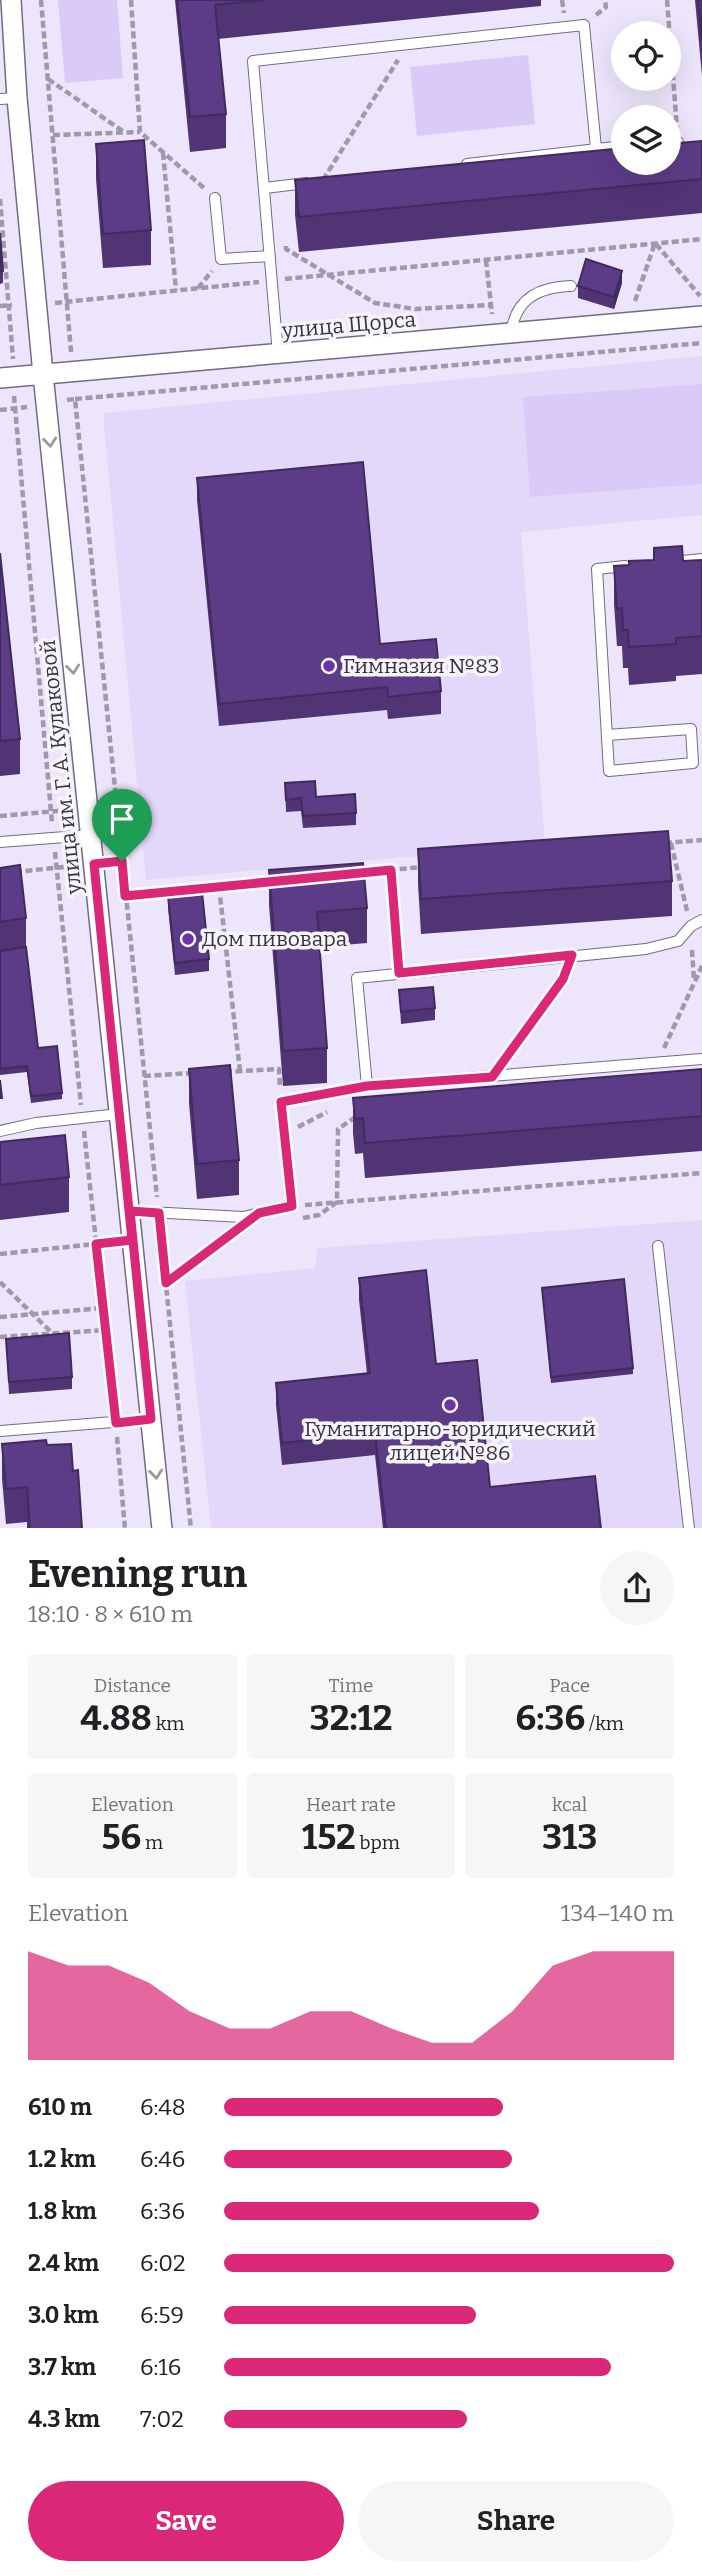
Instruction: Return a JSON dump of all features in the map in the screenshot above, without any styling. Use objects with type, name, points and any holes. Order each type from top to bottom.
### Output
[{"type":"street","name":"улица им. Г. А. Кулаковой","points":[[11,0],[8,98],[38,305],[162,1528]]},
{"type":"street","name":"улица Щорса","points":[[0,378],[702,316]]},
{"type":"lane","points":[[278,354],[253,61],[584,25],[596,148]]},
{"type":"lane","points":[[459,164],[611,147]]},
{"type":"lane","points":[[265,188],[323,181]]},
{"type":"lane","points":[[215,198],[221,259],[270,256]]},
{"type":"lane","points":[[502,335],[526,299],[554,287],[571,286]]},
{"type":"lane","points":[[662,563],[702,559]]},
{"type":"lane","points":[[607,735],[691,729],[697,763],[610,771],[607,735],[597,569],[636,565]]},
{"type":"lane","points":[[0,842],[91,835]]},
{"type":"lane","points":[[367,1086],[357,978],[646,949],[678,941],[691,926],[702,920]]},
{"type":"lane","points":[[130,1211],[243,1217],[292,1206],[281,1102],[367,1086],[657,1065],[702,1059]]},
{"type":"lane","points":[[0,1131],[36,1123],[119,1114]]},
{"type":"lane","points":[[658,1245],[689,1528]]},
{"type":"lane","points":[[0,1431],[151,1419]]},
{"type":"path","points":[[41,0],[69,300]]},
{"type":"path","points":[[131,0],[140,132]]},
{"type":"path","points":[[667,0],[671,105]]},
{"type":"path","points":[[323,181],[408,44]]},
{"type":"path","points":[[48,79],[124,132]]},
{"type":"path","points":[[53,135],[140,132],[215,198]]},
{"type":"path","points":[[163,152],[176,290]]},
{"type":"path","points":[[0,200],[11,305]]},
{"type":"path","points":[[286,237],[286,249],[374,303],[415,309],[491,305]]},
{"type":"path","points":[[0,306],[38,305],[328,274],[702,239]]},
{"type":"path","points":[[655,243],[702,299]]},
{"type":"path","points":[[617,351],[655,243]]},
{"type":"path","points":[[486,260],[491,305],[502,335]]},
{"type":"path","points":[[279,383],[702,343]]},
{"type":"path","points":[[75,399],[191,1528]]},
{"type":"path","points":[[0,816],[116,806]]},
{"type":"path","points":[[657,844],[702,840]]},
{"type":"path","points":[[11,873],[122,861]]},
{"type":"path","points":[[351,874],[431,866]]},
{"type":"path","points":[[391,870],[399,973]]},
{"type":"path","points":[[125,896],[285,880]]},
{"type":"path","points":[[219,887],[240,1071]]},
{"type":"path","points":[[492,1077],[563,979],[572,955]]},
{"type":"path","points":[[657,1065],[702,967]]},
{"type":"path","points":[[213,1072],[279,1069],[281,1102]]},
{"type":"path","points":[[144,1076],[199,1073]]},
{"type":"path","points":[[337,1202],[338,1129],[360,1113]]},
{"type":"path","points":[[292,1206],[702,1173]]},
{"type":"path","points":[[166,1283],[259,1213]]},
{"type":"path","points":[[0,1254],[132,1240]]},
{"type":"path","points":[[96,1244],[125,1528]]},
{"type":"path","points":[[0,1282],[36,1314],[53,1334]]},
{"type":"path","points":[[0,1318],[103,1308]]},
{"type":"path","points":[[0,1337],[106,1330]]},
{"type":"shaded area","points":[[58,0],[117,0],[123,78],[65,83]]},
{"type":"shaded area","points":[[528,55],[535,124],[417,136],[410,67]]},
{"type":"shaded area","name":"Гимназия №83","points":[[702,356],[702,515],[521,532],[545,845],[146,880],[103,413]]},
{"type":"shaded area","points":[[702,384],[702,484],[530,497],[523,397]]},
{"type":"shaded area","name":"Гуманитарно-юридический лицей №86","points":[[702,1220],[702,1528],[211,1528],[185,1281],[315,1268],[318,1248]]},
{"type":"building","points":[[177,0],[263,0],[215,5],[226,114],[190,117]]},
{"type":"building","points":[[698,0],[702,0],[702,41]]},
{"type":"building","points":[[144,140],[151,230],[103,234],[96,144]]},
{"type":"building","points":[[702,141],[702,179],[299,217],[295,180],[611,149],[611,175],[681,175],[681,143]]},
{"type":"building","points":[[0,233],[3,271],[0,272]]},
{"type":"building","points":[[586,259],[622,271],[614,297],[578,286]]},
{"type":"building","points":[[363,462],[380,644],[436,639],[441,691],[388,697],[387,687],[219,704],[197,478]]},
{"type":"building","points":[[682,546],[683,561],[702,560],[702,636],[676,638],[676,644],[629,647],[628,630],[623,630],[622,608],[617,609],[614,566],[629,565],[629,561],[654,560],[654,548]]},
{"type":"building","points":[[0,553],[20,739],[0,741]]},
{"type":"building","points":[[315,781],[316,797],[355,794],[356,813],[303,816],[301,798],[286,800],[285,783]]},
{"type":"building","points":[[668,831],[672,881],[421,899],[418,849]]},
{"type":"building","points":[[363,863],[367,908],[317,912],[327,1048],[283,1051],[269,870]]},
{"type":"building","points":[[20,865],[26,918],[0,922],[0,868]]},
{"type":"building","name":"Дом пивовара","points":[[202,892],[209,959],[175,963],[168,896]]},
{"type":"building","points":[[26,947],[38,1048],[57,1046],[62,1093],[31,1096],[27,1066],[0,1069],[0,951]]},
{"type":"building","points":[[433,987],[435,1008],[401,1012],[399,990]]},
{"type":"building","points":[[230,1065],[239,1160],[197,1164],[189,1069]]},
{"type":"building","points":[[702,1069],[702,1116],[365,1143],[363,1118],[355,1119],[353,1098]]},
{"type":"building","points":[[65,1135],[69,1177],[0,1185],[0,1142]]},
{"type":"building","points":[[426,1270],[436,1364],[477,1360],[490,1487],[595,1476],[601,1528],[386,1528],[375,1433],[282,1443],[276,1383],[370,1373],[359,1278]]},
{"type":"building","points":[[624,1279],[633,1368],[551,1377],[542,1288]]},
{"type":"building","points":[[69,1333],[72,1377],[9,1382],[6,1339]]},
{"type":"building","points":[[46,1440],[47,1445],[71,1444],[73,1471],[78,1470],[82,1528],[30,1528],[27,1487],[6,1489],[2,1444]]},
{"type":"place","name":"Гимназия №83","points":[[329,666]]},
{"type":"place","name":"Дом пивовара","points":[[188,939]]},
{"type":"place","name":"Гуманитарно-юридический лицей №86","points":[[450,1405]]},
{"type":"route","points":[[122,861],[125,896],[391,870],[399,973],[572,955],[563,979],[492,1077],[367,1086],[281,1102],[292,1206],[259,1213],[236,1233],[166,1283],[159,1213],[130,1211],[151,1419],[116,1423],[96,1244],[132,1240],[94,864],[122,861]]}]
